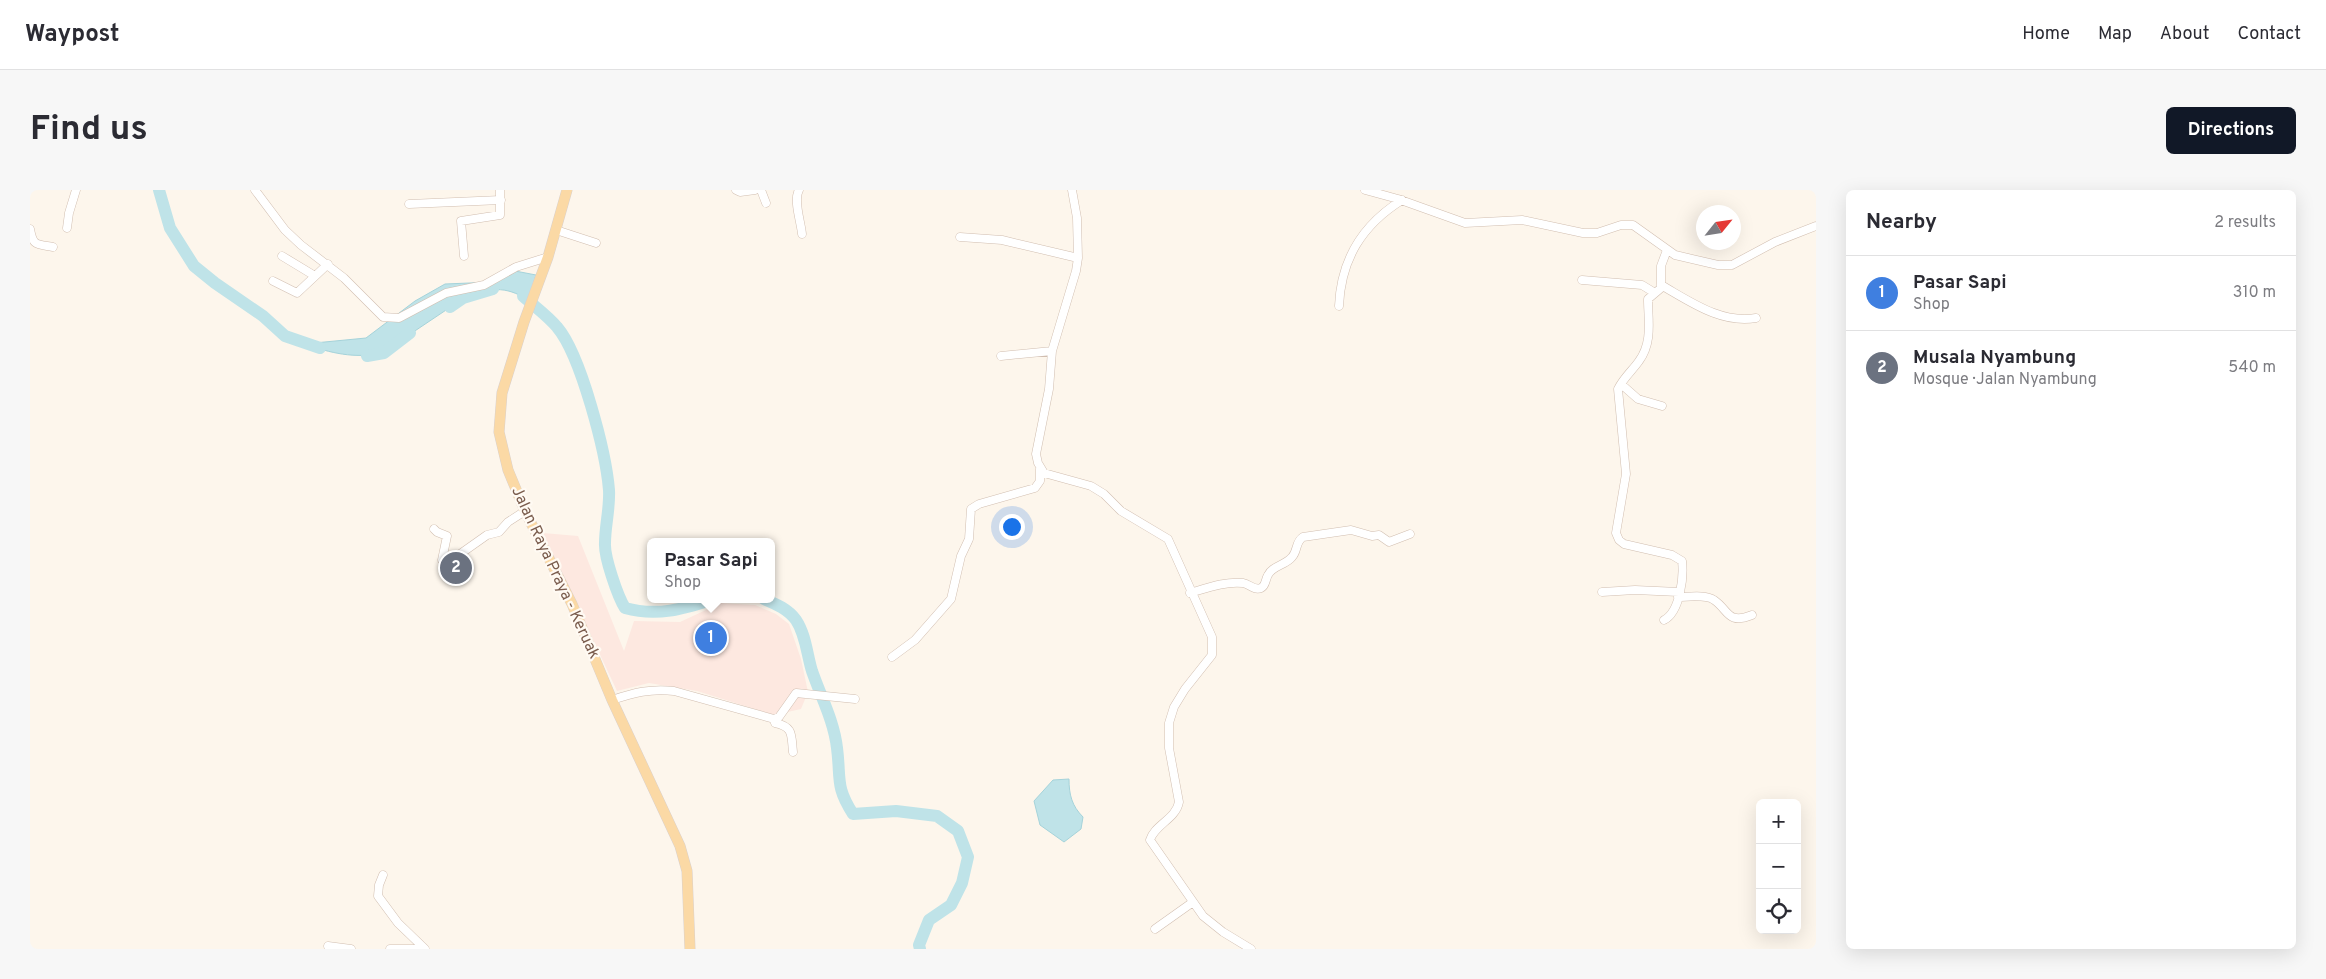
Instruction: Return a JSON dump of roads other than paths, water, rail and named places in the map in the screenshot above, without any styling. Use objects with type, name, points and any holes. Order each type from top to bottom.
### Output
[{"type":"main road","name":"Jalan Raya Praya - Keruak","points":[[568,190],[548,257],[524,322],[502,393],[498,420],[499,432],[508,470],[525,511],[572,604],[612,700],[684,858],[689,898],[690,949]]},
{"type":"street","points":[[67,228],[69,213],[76,190]]},
{"type":"street","points":[[255,190],[285,230],[301,245],[328,264],[380,315],[390,319],[403,316],[446,293],[484,285],[516,267],[548,257]]},
{"type":"street","points":[[464,256],[461,222],[498,216],[501,212],[500,190]]},
{"type":"street","points":[[736,190],[740,192],[755,190]]},
{"type":"street","points":[[762,190],[766,203]]},
{"type":"street","points":[[799,190],[797,203],[802,234]]},
{"type":"street","points":[[892,657],[915,640],[951,599],[961,556],[969,539],[970,509],[979,504],[1035,488],[1040,481],[1040,468],[1036,454],[1049,389],[1052,351],[1076,271],[1078,258],[1077,218],[1072,190]]},
{"type":"street","points":[[1365,190],[1402,200],[1465,223],[1522,220],[1583,233],[1597,233],[1621,225],[1633,225],[1654,238],[1667,250],[1682,258],[1696,262],[1732,265],[1776,242],[1816,226]]},
{"type":"street","points":[[409,204],[500,200]]},
{"type":"street","points":[[1339,306],[1343,272],[1354,249],[1374,220],[1402,200]]},
{"type":"street","points":[[30,229],[30,239],[34,243],[53,247]]},
{"type":"street","points":[[556,230],[596,243]]},
{"type":"street","points":[[960,237],[1002,240],[1078,258]]},
{"type":"street","points":[[1664,620],[1674,610],[1678,594],[1683,566],[1679,558],[1624,544],[1617,537],[1626,474],[1618,389],[1632,367],[1639,361],[1647,346],[1649,332],[1648,299],[1661,288],[1661,266],[1667,250]]},
{"type":"street","points":[[282,256],[315,276]]},
{"type":"street","points":[[273,281],[296,293],[328,264]]},
{"type":"street","points":[[1582,280],[1642,285],[1655,293]]},
{"type":"street","points":[[1661,285],[1720,316],[1738,320],[1756,318]]},
{"type":"street","points":[[1001,356],[1052,351]]},
{"type":"street","points":[[1621,384],[1638,399],[1662,406]]},
{"type":"street","points":[[1040,468],[1046,474],[1091,486],[1104,494],[1121,512],[1165,536],[1176,553],[1190,593],[1212,637],[1213,650],[1209,660],[1185,689],[1171,715],[1168,730],[1169,748],[1179,802],[1177,810],[1154,833],[1150,840],[1193,902],[1213,925],[1251,949]]},
{"type":"street","points":[[434,529],[447,536],[442,560],[446,564],[487,535],[499,532],[508,522],[525,511]]},
{"type":"street","points":[[1190,593],[1224,584],[1245,583],[1255,589],[1260,588],[1264,586],[1271,571],[1293,556],[1302,538],[1351,530],[1372,536],[1379,535],[1389,542],[1410,534]]},
{"type":"street","points":[[1602,592],[1634,590],[1712,599],[1734,617],[1744,618],[1752,615]]},
{"type":"street","points":[[612,700],[640,691],[666,690],[774,719],[779,717],[796,693],[855,699]]},
{"type":"street","points":[[774,719],[775,723],[785,725],[790,730],[793,752]]},
{"type":"street","points":[[384,875],[379,885],[378,896],[398,923],[423,949]]},
{"type":"street","points":[[1155,929],[1193,902]]},
{"type":"street","points":[[328,946],[351,949]]},
{"type":"street","points":[[390,949],[423,949]]},
{"type":"water","points":[[510,270],[536,275],[528,300],[520,295],[504,290],[481,292],[464,298],[382,353],[372,355],[343,354],[304,344],[366,338],[415,301],[445,284],[494,282]]},
{"type":"water","points":[[1069,779],[1072,800],[1076,809],[1083,817],[1081,829],[1064,842],[1040,825],[1034,801],[1053,780]]},
{"type":"waterway","points":[[159,190],[170,228],[194,266],[263,316],[285,336],[320,348]]},
{"type":"waterway","points":[[450,307],[463,298],[493,289]]},
{"type":"waterway","points":[[523,296],[557,327],[566,341],[575,359],[591,405],[603,453],[609,490],[605,549],[609,567],[622,603],[625,608],[648,612],[670,611],[701,603]]},
{"type":"waterway","points":[[367,356],[384,353],[410,333]]},
{"type":"waterway","points":[[773,603],[786,610],[796,620],[802,632],[812,671],[833,728],[841,789],[853,814],[896,811],[937,816],[958,831],[968,857],[962,883],[951,905],[929,920],[919,945],[920,949]]},
{"type":"place","name":"Musala Nyambung","points":[[456,568]]},
{"type":"place","name":"Pasar Sapi","points":[[711,638]]}]
